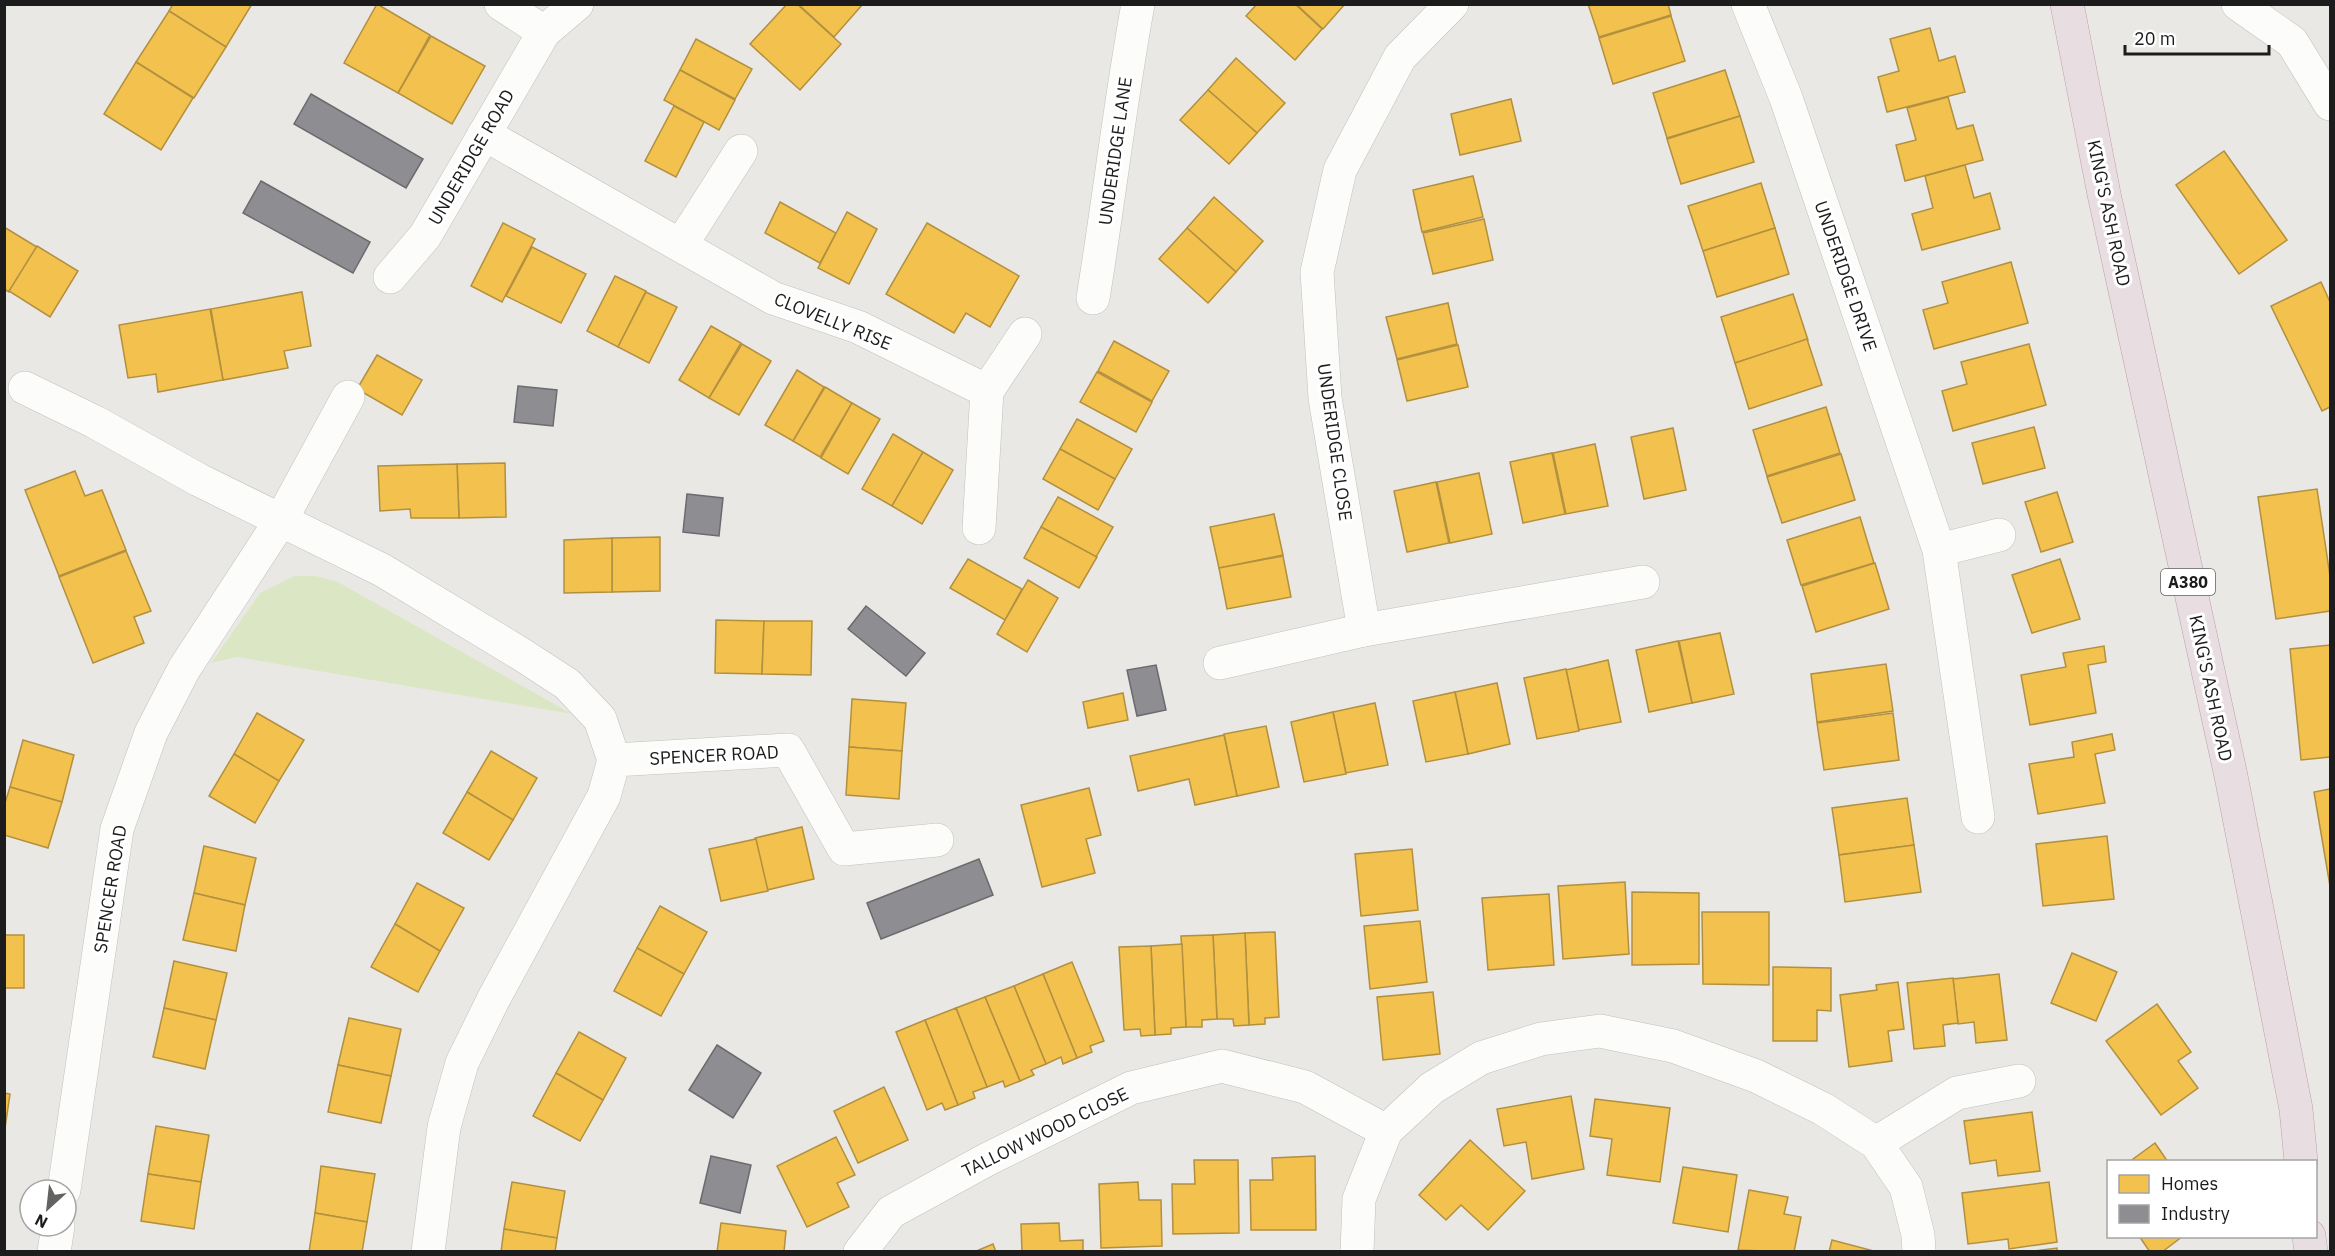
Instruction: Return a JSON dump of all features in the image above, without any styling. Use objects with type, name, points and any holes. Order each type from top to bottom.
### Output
[{"type":"highway","name":"KING'S ASH ROAD","points":[[2067,4],[2104,194],[2230,776],[2296,1109],[2301,1160]]},
{"type":"street","points":[[501,4],[544,32]]},
{"type":"street","name":"UNDERIDGE ROAD","points":[[390,277],[425,236],[544,32],[577,4]]},
{"type":"street","name":"UNDERIDGE LANE","points":[[1093,298],[1113,171],[1122,90],[1138,4]]},
{"type":"street","name":"UNDERIDGE CLOSE","points":[[1364,630],[1325,398],[1317,272],[1340,170],[1400,57],[1452,4]]},
{"type":"street","name":"UNDERIDGE DRIVE","points":[[1748,4],[1786,98],[1939,550],[1978,817]]},
{"type":"street","points":[[2238,4],[2292,42],[2331,104]]},
{"type":"street","name":"CLOVELLY RISE","points":[[484,134],[773,298],[858,327],[987,392]]},
{"type":"street","points":[[681,245],[741,151]]},
{"type":"street","points":[[979,528],[987,392],[1025,334]]},
{"type":"street","points":[[25,388],[95,422],[199,480],[382,570],[567,684],[600,719],[614,760],[604,796],[494,998],[462,1063],[444,1127],[428,1251]]},
{"type":"street","name":"SPENCER ROAD","points":[[66,1178],[117,829],[151,733],[184,669],[282,520],[348,396]]},
{"type":"street","points":[[1939,550],[1999,535]]},
{"type":"street","points":[[1220,663],[1364,630],[1643,582]]},
{"type":"street","name":"SPENCER ROAD","points":[[614,760],[788,750],[844,849],[937,840]]},
{"type":"street","points":[[1358,1251],[1359,1199],[1386,1131],[1432,1088],[1481,1058],[1541,1039],[1600,1031],[1673,1046],[1756,1076],[1823,1109],[1876,1143],[1906,1187],[1918,1235],[1919,1251]]},
{"type":"street","name":"TALLOW WOOD CLOSE","points":[[860,1251],[891,1212],[986,1160],[1131,1088],[1222,1066],[1305,1087],[1386,1131]]},
{"type":"street","points":[[1876,1143],[1957,1093],[2019,1081]]},
{"type":"green space","points":[[294,576],[316,576],[338,582],[572,714],[237,657],[211,663],[260,593]]},
{"type":"building: Homes","points":[[173,4],[252,4],[226,47],[169,11]]},
{"type":"building: Homes","points":[[377,4],[430,35],[398,93],[344,63]]},
{"type":"building: Homes","points":[[787,4],[797,4],[841,44],[800,90],[750,44]]},
{"type":"building: Homes","points":[[798,4],[863,4],[834,37]]},
{"type":"building: Homes","points":[[1257,4],[1295,4],[1322,29],[1295,60],[1246,16]]},
{"type":"building: Homes","points":[[1296,4],[1345,4],[1323,29]]},
{"type":"building: Homes","points":[[1588,4],[1668,4],[1671,15],[1599,37]]},
{"type":"building: Homes","points":[[169,11],[226,47],[194,98],[136,62]]},
{"type":"building: Homes","points":[[1671,16],[1685,61],[1613,84],[1599,38]]},
{"type":"building: Homes","points":[[1930,28],[1939,61],[1955,56],[1965,92],[1887,112],[1878,77],[1899,71],[1890,39]]},
{"type":"building: Homes","points":[[431,36],[485,66],[452,124],[398,93]]},
{"type":"building: Homes","points":[[696,39],[752,69],[735,99],[680,70]]},
{"type":"building: Homes","points":[[1236,58],[1285,103],[1257,133],[1208,90]]},
{"type":"building: Homes","points":[[136,62],[193,98],[161,150],[104,114]]},
{"type":"building: Homes","points":[[680,70],[735,100],[719,130],[664,100]]},
{"type":"building: Homes","points":[[1725,70],[1740,116],[1667,138],[1653,93]]},
{"type":"building: Homes","points":[[1208,90],[1257,133],[1229,164],[1180,120]]},
{"type":"building: Homes","points":[[1948,97],[1957,129],[1973,125],[1983,160],[1905,181],[1896,145],[1916,140],[1907,108]]},
{"type":"building: Homes","points":[[1511,99],[1521,141],[1460,155],[1451,114]]},
{"type":"building: Homes","points":[[674,106],[704,122],[676,177],[645,161]]},
{"type":"building: Homes","points":[[1740,116],[1754,162],[1681,184],[1667,139]]},
{"type":"building: Homes","points":[[2224,151],[2287,240],[2239,274],[2176,185]]},
{"type":"building: Homes","points":[[1965,165],[1974,198],[1990,193],[2000,229],[1922,250],[1912,214],[1933,208],[1925,176]]},
{"type":"building: Homes","points":[[1473,176],[1483,217],[1422,232],[1413,190]]},
{"type":"building: Homes","points":[[1761,183],[1775,228],[1703,251],[1688,206]]},
{"type":"building: Homes","points":[[1214,197],[1263,241],[1236,272],[1187,228]]},
{"type":"building: Homes","points":[[780,202],[836,233],[820,263],[765,233]]},
{"type":"building: Homes","points":[[847,212],[877,229],[849,284],[818,268]]},
{"type":"building: Homes","points":[[1484,219],[1493,260],[1433,274],[1423,233]]},
{"type":"building: Homes","points":[[503,223],[535,239],[502,302],[471,286]]},
{"type":"building: Homes","points":[[927,223],[1019,276],[990,327],[966,313],[954,333],[886,294]]},
{"type":"building: Homes","points":[[4,227],[37,247],[9,292],[4,289]]},
{"type":"building: Homes","points":[[1187,228],[1236,272],[1208,303],[1159,259]]},
{"type":"building: Homes","points":[[1775,228],[1789,274],[1717,297],[1703,251]]},
{"type":"building: Homes","points":[[37,246],[78,271],[50,317],[9,291]]},
{"type":"building: Homes","points":[[532,247],[586,274],[561,323],[506,296]]},
{"type":"building: Homes","points":[[2011,262],[2028,323],[1934,349],[1923,310],[1948,303],[1942,282]]},
{"type":"building: Homes","points":[[615,276],[646,291],[618,347],[587,331]]},
{"type":"building: Homes","points":[[2321,282],[2330,302],[2330,407],[2322,411],[2271,306]]},
{"type":"building: Homes","points":[[302,292],[311,346],[284,351],[288,368],[223,380],[211,309]]},
{"type":"building: Homes","points":[[646,292],[677,307],[649,363],[618,347]]},
{"type":"building: Homes","points":[[1793,294],[1808,340],[1735,363],[1721,317]]},
{"type":"building: Homes","points":[[1448,303],[1457,344],[1397,359],[1386,317]]},
{"type":"building: Homes","points":[[210,309],[223,380],[158,392],[156,374],[128,378],[119,325]]},
{"type":"building: Homes","points":[[711,326],[741,343],[709,398],[679,380]]},
{"type":"building: Homes","points":[[1807,339],[1822,385],[1749,409],[1735,363]]},
{"type":"building: Homes","points":[[1114,341],[1169,371],[1152,401],[1098,371]]},
{"type":"building: Homes","points":[[742,344],[771,361],[739,415],[709,398]]},
{"type":"building: Homes","points":[[2029,344],[2046,405],[1953,431],[1942,391],[1967,384],[1961,362]]},
{"type":"building: Homes","points":[[1458,345],[1468,387],[1407,401],[1397,360]]},
{"type":"building: Homes","points":[[377,355],[422,380],[402,415],[357,389]]},
{"type":"building: Homes","points":[[797,370],[824,387],[793,441],[765,425]]},
{"type":"building: Homes","points":[[1097,372],[1152,402],[1136,432],[1080,402]]},
{"type":"building: Homes","points":[[825,387],[852,403],[820,457],[793,441]]},
{"type":"building: Homes","points":[[852,403],[880,419],[848,474],[821,458]]},
{"type":"building: Homes","points":[[1826,407],[1840,453],[1767,476],[1753,430]]},
{"type":"building: Homes","points":[[1077,419],[1132,449],[1115,479],[1060,449]]},
{"type":"building: Homes","points":[[2034,427],[2045,468],[1983,484],[1972,443]]},
{"type":"building: Homes","points":[[1673,428],[1686,490],[1644,499],[1631,437]]},
{"type":"building: Homes","points":[[893,434],[923,452],[892,506],[862,489]]},
{"type":"building: Homes","points":[[1595,444],[1608,506],[1566,514],[1553,453]]},
{"type":"building: Homes","points":[[1060,449],[1115,479],[1098,510],[1043,479]]},
{"type":"building: Homes","points":[[923,452],[953,470],[922,524],[892,506]]},
{"type":"building: Homes","points":[[1552,453],[1565,514],[1523,523],[1510,462]]},
{"type":"building: Homes","points":[[1841,454],[1855,500],[1782,523],[1767,477]]},
{"type":"building: Homes","points":[[505,463],[506,517],[459,518],[457,464]]},
{"type":"building: Homes","points":[[457,464],[459,518],[411,518],[410,509],[380,511],[378,466]]},
{"type":"building: Homes","points":[[75,471],[85,496],[102,490],[126,550],[59,576],[25,490]]},
{"type":"building: Homes","points":[[1479,473],[1492,534],[1450,543],[1437,482]]},
{"type":"building: Homes","points":[[1436,482],[1449,543],[1407,552],[1394,491]]},
{"type":"building: Homes","points":[[2317,489],[2330,576],[2330,611],[2276,619],[2258,497]]},
{"type":"building: Homes","points":[[2057,492],[2073,542],[2041,552],[2025,502]]},
{"type":"building: Homes","points":[[1058,497],[1113,527],[1096,557],[1041,527]]},
{"type":"building: Homes","points":[[1274,514],[1283,555],[1219,568],[1210,527]]},
{"type":"building: Homes","points":[[1860,517],[1874,563],[1801,585],[1787,540]]},
{"type":"building: Homes","points":[[1041,527],[1097,557],[1079,588],[1024,558]]},
{"type":"building: Homes","points":[[660,537],[660,591],[612,592],[612,538]]},
{"type":"building: Homes","points":[[612,538],[612,592],[564,593],[564,540]]},
{"type":"building: Homes","points":[[126,551],[151,611],[134,617],[144,643],[93,663],[59,577]]},
{"type":"building: Homes","points":[[1283,556],[1291,597],[1227,609],[1219,568]]},
{"type":"building: Homes","points":[[968,559],[1022,589],[1005,620],[950,588]]},
{"type":"building: Homes","points":[[2060,559],[2080,619],[2032,633],[2012,575]]},
{"type":"building: Homes","points":[[1875,563],[1889,609],[1816,632],[1802,586]]},
{"type":"building: Homes","points":[[1028,580],[1058,598],[1027,652],[997,634]]},
{"type":"building: Homes","points":[[716,620],[764,621],[762,674],[715,673]]},
{"type":"building: Homes","points":[[764,621],[812,621],[811,675],[762,674]]},
{"type":"building: Homes","points":[[1720,633],[1734,694],[1692,703],[1679,641]]},
{"type":"building: Homes","points":[[1678,641],[1692,703],[1649,712],[1636,650]]},
{"type":"building: Homes","points":[[2330,645],[2330,757],[2301,760],[2290,649]]},
{"type":"building: Homes","points":[[2104,646],[2106,662],[2088,665],[2096,713],[2030,725],[2021,675],[2066,667],[2063,653]]},
{"type":"building: Homes","points":[[1608,660],[1621,722],[1579,730],[1566,670]]},
{"type":"building: Homes","points":[[1886,664],[1893,711],[1817,722],[1811,674]]},
{"type":"building: Homes","points":[[1566,669],[1579,731],[1537,739],[1524,678]]},
{"type":"building: Homes","points":[[1497,683],[1510,744],[1468,754],[1455,692]]},
{"type":"building: Homes","points":[[1455,692],[1468,754],[1426,762],[1413,701]]},
{"type":"building: Homes","points":[[1123,693],[1128,720],[1088,728],[1083,702]]},
{"type":"building: Homes","points":[[852,699],[906,703],[902,751],[849,747]]},
{"type":"building: Homes","points":[[1375,703],[1388,765],[1346,773],[1333,712]]},
{"type":"building: Homes","points":[[1333,712],[1346,774],[1304,782],[1291,722]]},
{"type":"building: Homes","points":[[257,713],[304,740],[279,781],[234,754]]},
{"type":"building: Homes","points":[[1893,713],[1899,760],[1824,770],[1817,723]]},
{"type":"building: Homes","points":[[1266,726],[1279,787],[1237,796],[1224,734]]},
{"type":"building: Homes","points":[[2112,734],[2115,750],[2095,754],[2105,803],[2038,814],[2029,764],[2074,757],[2072,742]]},
{"type":"building: Homes","points":[[1224,735],[1237,796],[1195,805],[1189,779],[1138,791],[1130,756]]},
{"type":"building: Homes","points":[[23,740],[74,755],[62,802],[10,787]]},
{"type":"building: Homes","points":[[849,747],[902,751],[899,799],[846,795]]},
{"type":"building: Homes","points":[[491,751],[537,778],[513,820],[467,792]]},
{"type":"building: Homes","points":[[234,754],[279,781],[255,823],[209,796]]},
{"type":"building: Homes","points":[[10,787],[62,802],[48,848],[4,835],[4,806]]},
{"type":"building: Homes","points":[[1089,788],[1101,835],[1086,839],[1095,873],[1042,887],[1021,805]]},
{"type":"building: Homes","points":[[2330,789],[2330,886],[2314,792]]},
{"type":"building: Homes","points":[[467,792],[513,820],[489,860],[443,833]]},
{"type":"building: Homes","points":[[1907,798],[1914,845],[1839,855],[1832,808]]},
{"type":"building: Homes","points":[[802,827],[814,879],[767,890],[755,838]]},
{"type":"building: Homes","points":[[2107,836],[2114,899],[2043,906],[2036,844]]},
{"type":"building: Homes","points":[[756,839],[768,891],[721,901],[709,849]]},
{"type":"building: Homes","points":[[1914,845],[1921,892],[1845,902],[1839,855]]},
{"type":"building: Homes","points":[[204,846],[256,858],[245,905],[194,893]]},
{"type":"building: Homes","points":[[1412,849],[1418,910],[1361,916],[1355,854]]},
{"type":"building: Homes","points":[[1625,882],[1629,954],[1563,959],[1558,886]]},
{"type":"building: Homes","points":[[417,883],[464,908],[440,951],[395,924]]},
{"type":"building: Homes","points":[[1632,892],[1699,893],[1699,964],[1632,965]]},
{"type":"building: Homes","points":[[194,893],[245,905],[236,951],[183,940]]},
{"type":"building: Homes","points":[[1549,894],[1554,965],[1488,970],[1482,898]]},
{"type":"building: Homes","points":[[660,906],[707,932],[684,974],[637,948]]},
{"type":"building: Homes","points":[[1702,912],[1769,912],[1769,985],[1703,984]]},
{"type":"building: Homes","points":[[1420,921],[1427,982],[1370,989],[1364,926]]},
{"type":"building: Homes","points":[[395,924],[440,951],[418,992],[371,967]]},
{"type":"building: Homes","points":[[1275,932],[1279,1017],[1265,1018],[1265,1024],[1249,1025],[1245,933]]},
{"type":"building: Homes","points":[[1245,933],[1249,1025],[1234,1026],[1233,1019],[1217,1019],[1213,935]]},
{"type":"building: Homes","points":[[4,935],[24,935],[24,988],[4,988]]},
{"type":"building: Homes","points":[[1213,935],[1217,1019],[1202,1020],[1202,1027],[1186,1027],[1181,936]]},
{"type":"building: Homes","points":[[1182,944],[1186,1027],[1171,1028],[1171,1034],[1155,1035],[1151,946]]},
{"type":"building: Homes","points":[[1151,946],[1155,1035],[1141,1036],[1140,1029],[1124,1030],[1119,947]]},
{"type":"building: Homes","points":[[637,948],[684,974],[661,1016],[614,991]]},
{"type":"building: Homes","points":[[2072,953],[2117,972],[2096,1021],[2051,1003]]},
{"type":"building: Homes","points":[[174,961],[227,973],[216,1020],[164,1008]]},
{"type":"building: Homes","points":[[1072,962],[1104,1041],[1090,1046],[1092,1052],[1077,1058],[1043,974]]},
{"type":"building: Homes","points":[[1773,967],[1831,968],[1831,1011],[1817,1010],[1817,1041],[1773,1041]]},
{"type":"building: Homes","points":[[1043,974],[1077,1058],[1063,1064],[1061,1057],[1046,1064],[1014,986]]},
{"type":"building: Homes","points":[[1999,974],[2007,1040],[1976,1043],[1974,1022],[1958,1024],[1953,979]]},
{"type":"building: Homes","points":[[1953,978],[1958,1023],[1943,1025],[1945,1046],[1914,1049],[1907,983]]},
{"type":"building: Homes","points":[[1898,982],[1904,1029],[1888,1031],[1892,1061],[1849,1067],[1840,995],[1877,990],[1876,985]]},
{"type":"building: Homes","points":[[1014,986],[1046,1064],[1031,1070],[1034,1075],[1020,1081],[985,997]]},
{"type":"building: Homes","points":[[1433,992],[1440,1054],[1383,1060],[1377,997]]},
{"type":"building: Homes","points":[[985,997],[1020,1081],[1005,1087],[1003,1081],[987,1087],[956,1008]]},
{"type":"building: Homes","points":[[2157,1004],[2191,1052],[2178,1061],[2198,1088],[2161,1115],[2106,1041]]},
{"type":"building: Homes","points":[[164,1008],[216,1020],[205,1069],[153,1057]]},
{"type":"building: Homes","points":[[956,1008],[987,1087],[973,1092],[975,1098],[958,1105],[925,1020]]},
{"type":"building: Homes","points":[[349,1018],[401,1029],[391,1076],[338,1065]]},
{"type":"building: Homes","points":[[925,1020],[958,1105],[945,1110],[942,1103],[927,1110],[896,1032]]},
{"type":"building: Homes","points":[[579,1032],[626,1058],[603,1100],[556,1073]]},
{"type":"building: Homes","points":[[338,1065],[391,1076],[381,1123],[328,1112]]},
{"type":"building: Homes","points":[[556,1073],[603,1100],[580,1141],[533,1116]]},
{"type":"building: Homes","points":[[884,1087],[908,1140],[858,1163],[834,1111]]},
{"type":"building: Homes","points":[[4,1093],[10,1094],[4,1135]]},
{"type":"building: Homes","points":[[1571,1096],[1584,1169],[1532,1179],[1526,1142],[1504,1146],[1497,1109]]},
{"type":"building: Homes","points":[[1595,1099],[1670,1108],[1660,1182],[1607,1175],[1612,1139],[1590,1136]]},
{"type":"building: Homes","points":[[2032,1112],[2040,1171],[1998,1176],[1996,1160],[1970,1164],[1964,1121]]},
{"type":"building: Homes","points":[[156,1126],[209,1135],[201,1182],[148,1174]]},
{"type":"building: Homes","points":[[836,1137],[855,1175],[837,1183],[849,1207],[807,1227],[777,1166]]},
{"type":"building: Homes","points":[[1470,1140],[1525,1191],[1488,1230],[1461,1205],[1446,1220],[1419,1195]]},
{"type":"building: Homes","points":[[2155,1143],[2167,1160],[2132,1160]]},
{"type":"building: Homes","points":[[1315,1156],[1316,1230],[1251,1230],[1250,1180],[1273,1180],[1272,1158]]},
{"type":"building: Homes","points":[[1194,1160],[1238,1160],[1239,1233],[1173,1234],[1172,1184],[1195,1184]]},
{"type":"building: Homes","points":[[321,1166],[375,1174],[367,1222],[315,1213]]},
{"type":"building: Homes","points":[[1683,1167],[1737,1175],[1728,1232],[1673,1223]]},
{"type":"building: Homes","points":[[148,1174],[201,1182],[194,1229],[141,1221]]},
{"type":"building: Homes","points":[[512,1182],[565,1191],[557,1238],[504,1229]]},
{"type":"building: Homes","points":[[1138,1182],[1139,1200],[1161,1200],[1162,1246],[1101,1248],[1099,1184]]},
{"type":"building: Homes","points":[[2049,1182],[2057,1242],[2009,1249],[2008,1239],[1968,1244],[1962,1193]]},
{"type":"building: Homes","points":[[1749,1190],[1788,1197],[1784,1214],[1801,1217],[1794,1252],[1738,1250]]},
{"type":"building: Homes","points":[[315,1213],[367,1222],[362,1252],[309,1252]]},
{"type":"building: Homes","points":[[721,1223],[786,1231],[784,1252],[717,1252]]},
{"type":"building: Homes","points":[[1059,1223],[1060,1241],[1083,1240],[1083,1252],[1022,1252],[1021,1224]]},
{"type":"building: Homes","points":[[504,1229],[557,1238],[555,1252],[501,1252]]},
{"type":"building: Homes","points":[[2140,1238],[2180,1238],[2162,1252],[2150,1252]]},
{"type":"building: Homes","points":[[1832,1240],[1874,1251],[1874,1252],[1829,1252]]},
{"type":"building: Homes","points":[[993,1244],[996,1252],[974,1252]]},
{"type":"building: Homes","points":[[2057,1248],[2057,1252],[2026,1252]]},
{"type":"building: Industry","points":[[311,94],[423,159],[406,188],[294,124]]},
{"type":"building: Industry","points":[[261,181],[370,242],[353,273],[243,213]]},
{"type":"building: Industry","points":[[518,386],[557,390],[553,426],[514,422]]},
{"type":"building: Industry","points":[[687,494],[723,498],[719,536],[683,532]]},
{"type":"building: Industry","points":[[866,606],[925,653],[906,676],[848,629]]},
{"type":"building: Industry","points":[[1156,665],[1166,710],[1137,716],[1127,670]]},
{"type":"building: Industry","points":[[979,859],[993,895],[881,939],[867,903]]},
{"type":"building: Industry","points":[[717,1045],[761,1073],[733,1118],[689,1090]]},
{"type":"building: Industry","points":[[711,1156],[751,1165],[740,1213],[700,1203]]}]
